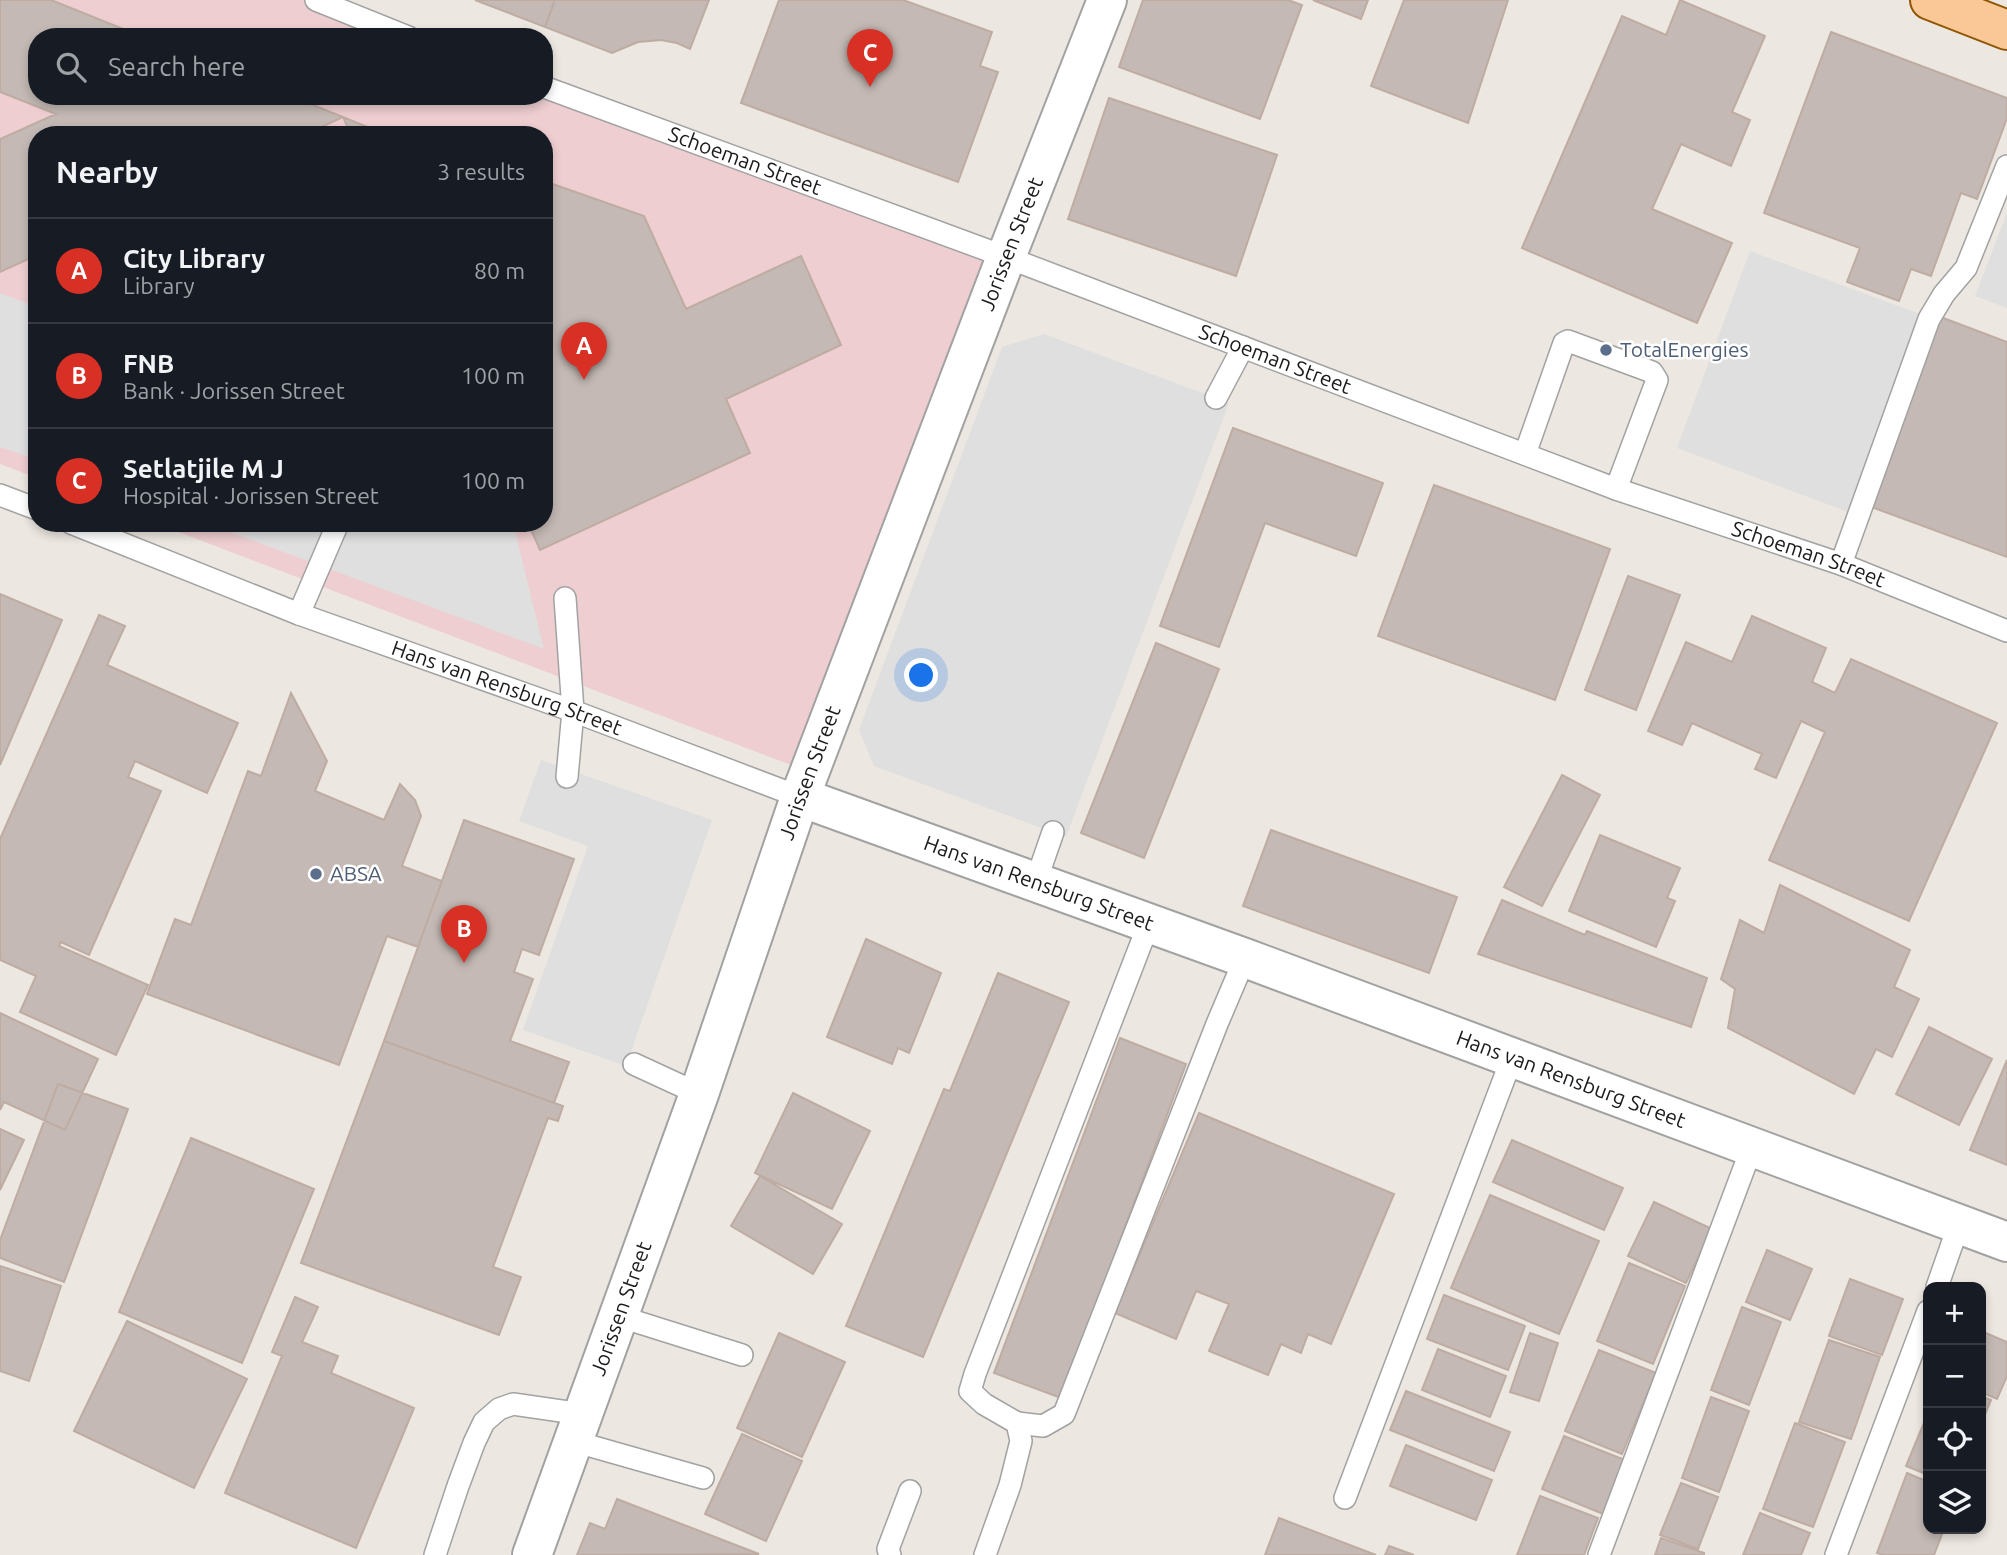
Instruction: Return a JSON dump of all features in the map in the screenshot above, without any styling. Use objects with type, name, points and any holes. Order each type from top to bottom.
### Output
[{"type":"main road","points":[[1930,0],[2007,30]]},
{"type":"street","name":"Jorissen Street","points":[[532,1555],[699,1094],[800,797],[1107,0]]},
{"type":"street","name":"Hans van Rensburg Street","points":[[800,797],[1037,881],[2007,1242]]},
{"type":"lane","points":[[316,0],[386,28]]},
{"type":"lane","name":"Schoeman Street","points":[[553,90],[1244,346],[1616,489],[1841,564],[2007,631]]},
{"type":"lane","points":[[1841,564],[1929,319],[1944,294],[1966,268],[2007,166]]},
{"type":"lane","points":[[1525,454],[1564,343],[1568,341],[1652,372],[1657,380],[1616,489]]},
{"type":"lane","points":[[1216,398],[1244,346]]},
{"type":"lane","points":[[0,495],[28,506]]},
{"type":"lane","name":"Hans van Rensburg Street","points":[[94,532],[299,614],[573,711],[800,797]]},
{"type":"lane","points":[[299,614],[334,532]]},
{"type":"lane","points":[[565,598],[573,711],[567,778]]},
{"type":"lane","points":[[1037,881],[1053,832]]},
{"type":"lane","points":[[1149,923],[970,1391],[984,1404],[1017,1423],[1043,1426],[1064,1414],[1245,958]]},
{"type":"lane","points":[[1345,1498],[1513,1058]]},
{"type":"lane","points":[[634,1064],[699,1094]]},
{"type":"lane","points":[[1599,1555],[1752,1147]]},
{"type":"lane","points":[[1939,1282],[1959,1224]]},
{"type":"lane","points":[[618,1316],[742,1355]]},
{"type":"lane","points":[[1836,1555],[1923,1324]]},
{"type":"lane","points":[[435,1555],[458,1486],[484,1422],[499,1409],[513,1404],[703,1478]]},
{"type":"lane","points":[[985,1555],[1010,1485],[1021,1441],[1017,1423]]},
{"type":"lane","points":[[890,1555],[888,1549],[910,1491]]},
{"type":"shaded area","points":[[0,0],[325,0],[395,28],[28,28],[28,105],[553,105],[553,99],[989,262],[799,768],[179,532],[553,532],[553,126],[28,126],[28,475],[0,464]]},
{"type":"shaded area","points":[[2007,213],[2007,308],[1975,296]]},
{"type":"shaded area","points":[[1750,251],[1925,316],[1851,513],[1677,448]]},
{"type":"shaded area","points":[[0,293],[28,304],[28,457],[0,447]]},
{"type":"shaded area","points":[[1044,334],[1229,403],[1066,837],[874,766],[859,730],[1002,347]]},
{"type":"shaded area","points":[[230,532],[515,532],[544,649]]},
{"type":"shaded area","points":[[541,760],[712,820],[626,1066],[523,1030],[588,846],[519,821]]},
{"type":"building","points":[[0,0],[51,0],[121,28],[28,28],[28,103],[0,92]]},
{"type":"building","points":[[475,0],[555,0],[545,27]]},
{"type":"building","points":[[555,0],[709,0],[690,49],[661,40],[638,42],[612,53],[545,27]]},
{"type":"building","points":[[779,0],[903,0],[992,32],[980,66],[998,72],[958,182],[741,103]]},
{"type":"building","points":[[1143,0],[1288,0],[1302,5],[1260,119],[1119,67]]},
{"type":"building","points":[[1313,0],[1368,0],[1361,19]]},
{"type":"building","points":[[1404,0],[1508,0],[1468,123],[1371,86]]},
{"type":"building","points":[[1680,0],[1765,36],[1732,112],[1750,120],[1731,166],[1681,144],[1652,209],[1732,243],[1697,323],[1522,248],[1622,16],[1666,35]]},
{"type":"building","points":[[1831,32],[2007,98],[2007,118],[1977,199],[1961,193],[1931,276],[1911,269],[1899,301],[1847,282],[1860,248],[1764,213]]},
{"type":"building","points":[[1109,98],[1277,155],[1236,276],[1068,219]]},
{"type":"building","points":[[33,105],[313,105],[343,117],[324,126],[29,126],[56,114]]},
{"type":"building","points":[[343,117],[366,126],[347,126]]},
{"type":"building","points":[[28,126],[28,259],[0,272],[0,139]]},
{"type":"building","points":[[553,184],[644,216],[686,309],[801,256],[841,345],[726,399],[750,453],[540,550],[532,532],[553,532]]},
{"type":"building","points":[[1938,316],[2007,342],[2007,557],[1866,505]]},
{"type":"building","points":[[1233,428],[1383,483],[1356,556],[1265,523],[1219,647],[1160,626]]},
{"type":"building","points":[[1434,485],[1610,549],[1555,700],[1378,636]]},
{"type":"building","points":[[1628,576],[1680,595],[1636,710],[1585,690]]},
{"type":"building","points":[[0,594],[62,620],[0,765]]},
{"type":"building","points":[[99,615],[125,626],[107,665],[238,723],[207,793],[135,761],[128,777],[161,791],[89,955],[61,942],[59,946],[148,985],[116,1055],[20,1012],[36,976],[0,960],[0,839]]},
{"type":"building","points":[[1752,616],[1826,648],[1812,682],[1835,693],[1851,659],[1997,723],[1909,921],[1769,860],[1825,732],[1801,721],[1776,778],[1755,769],[1762,754],[1692,723],[1682,745],[1648,731],[1686,642],[1732,662]]},
{"type":"building","points":[[1156,643],[1219,669],[1144,858],[1081,833]]},
{"type":"building","name":"ABSA","points":[[291,693],[327,761],[315,791],[384,820],[400,784],[415,800],[421,816],[402,866],[442,881],[418,947],[387,936],[339,1065],[147,994],[175,919],[191,925],[248,771],[261,776]]},
{"type":"building","points":[[1562,775],[1600,795],[1542,906],[1504,887]]},
{"type":"building","points":[[464,820],[574,859],[539,955],[522,949],[514,972],[533,979],[510,1041],[569,1062],[554,1103],[384,1041]]},
{"type":"building","points":[[1271,830],[1457,897],[1429,973],[1243,906]]},
{"type":"building","points":[[1600,835],[1680,868],[1667,898],[1675,901],[1656,947],[1569,911]]},
{"type":"building","points":[[1780,885],[1910,950],[1894,987],[1919,999],[1892,1057],[1876,1049],[1854,1094],[1728,1028],[1735,989],[1721,979],[1740,920],[1764,933]]},
{"type":"building","points":[[1502,900],[1585,935],[1587,931],[1707,978],[1691,1027],[1478,954]]},
{"type":"building","points":[[866,939],[941,973],[909,1053],[898,1048],[892,1064],[827,1037]]},
{"type":"building","points":[[998,973],[1069,1002],[923,1357],[846,1326],[944,1089],[950,1091]]},
{"type":"building","points":[[0,1013],[98,1059],[65,1130],[4,1102],[0,1110]]},
{"type":"building","points":[[1929,1027],[1992,1059],[1959,1125],[1896,1094]]},
{"type":"building","points":[[1120,1038],[1186,1064],[1061,1398],[994,1373]]},
{"type":"building","points":[[384,1041],[563,1106],[558,1121],[548,1118],[493,1267],[521,1277],[499,1335],[301,1263]]},
{"type":"building","points":[[2007,1060],[2007,1165],[1970,1150]]},
{"type":"building","points":[[58,1084],[128,1109],[64,1282],[0,1258],[0,1240]]},
{"type":"building","points":[[793,1093],[870,1131],[832,1209],[755,1173]]},
{"type":"building","points":[[1199,1113],[1394,1194],[1331,1344],[1308,1334],[1301,1353],[1281,1344],[1268,1375],[1209,1351],[1229,1304],[1196,1291],[1176,1339],[1115,1313]]},
{"type":"building","points":[[0,1129],[24,1140],[0,1190]]},
{"type":"building","points":[[191,1138],[314,1189],[242,1363],[119,1312]]},
{"type":"building","points":[[1512,1140],[1623,1188],[1604,1230],[1493,1182]]},
{"type":"building","points":[[760,1176],[842,1224],[813,1274],[731,1226]]},
{"type":"building","points":[[1490,1195],[1599,1241],[1559,1334],[1451,1288]]},
{"type":"building","points":[[1654,1202],[1712,1229],[1686,1283],[1628,1256]]},
{"type":"building","points":[[1767,1250],[1812,1269],[1790,1320],[1746,1302]]},
{"type":"building","points":[[1629,1263],[1685,1286],[1653,1364],[1597,1341]]},
{"type":"building","points":[[0,1266],[61,1286],[29,1381],[0,1371]]},
{"type":"building","points":[[1850,1279],[1903,1299],[1882,1355],[1829,1336]]},
{"type":"building","points":[[1444,1295],[1525,1326],[1508,1370],[1427,1339]]},
{"type":"building","points":[[295,1297],[318,1307],[302,1342],[338,1356],[331,1373],[414,1408],[356,1548],[225,1493],[282,1356],[272,1352]]},
{"type":"building","points":[[1742,1307],[1781,1322],[1749,1405],[1711,1390]]},
{"type":"building","points":[[127,1321],[247,1379],[194,1488],[74,1431]]},
{"type":"building","points":[[779,1333],[845,1362],[802,1457],[737,1428]]},
{"type":"building","points":[[1530,1333],[1558,1343],[1539,1401],[1510,1392]]},
{"type":"building","points":[[1986,1333],[2007,1342],[2007,1376],[1997,1399],[1986,1394]]},
{"type":"building","points":[[1829,1340],[1880,1357],[1851,1439],[1799,1422]]},
{"type":"building","points":[[1438,1349],[1506,1376],[1490,1417],[1422,1390]]},
{"type":"building","points":[[1599,1350],[1656,1373],[1622,1454],[1565,1431]]},
{"type":"building","points":[[1406,1391],[1510,1432],[1494,1471],[1390,1430]]},
{"type":"building","points":[[1711,1397],[1749,1411],[1719,1492],[1682,1478]]},
{"type":"building","points":[[1986,1398],[1991,1400],[1986,1412]]},
{"type":"building","points":[[1795,1423],[1845,1442],[1813,1527],[1763,1509]]},
{"type":"building","points":[[1923,1425],[1923,1473],[1906,1466]]},
{"type":"building","points":[[742,1434],[802,1461],[766,1541],[705,1514]]},
{"type":"building","points":[[1564,1436],[1625,1460],[1603,1514],[1542,1489]]},
{"type":"building","points":[[1406,1445],[1492,1480],[1476,1520],[1390,1486]]},
{"type":"building","points":[[1907,1473],[1923,1480],[1923,1534],[1942,1534],[1934,1555],[1877,1553]]},
{"type":"building","points":[[1681,1483],[1718,1497],[1698,1549],[1660,1535]]},
{"type":"building","points":[[1540,1496],[1598,1518],[1584,1555],[1517,1555]]},
{"type":"building","points":[[617,1499],[759,1554],[577,1555],[590,1523],[605,1529]]},
{"type":"building","points":[[1760,1513],[1810,1533],[1801,1555],[1743,1555]]},
{"type":"building","points":[[1279,1518],[1376,1555],[1265,1555]]},
{"type":"building","points":[[1661,1538],[1704,1553],[1704,1555],[1655,1555]]},
{"type":"building","points":[[1389,1546],[1414,1555],[1385,1555]]},
{"type":"place","name":"Setlatjile M J","points":[[870,87]]},
{"type":"place","name":"TotalEnergies","points":[[1606,350]]},
{"type":"place","name":"City Library","points":[[584,380]]},
{"type":"place","name":"ABSA","points":[[316,874]]},
{"type":"place","name":"FNB","points":[[464,963]]}]
